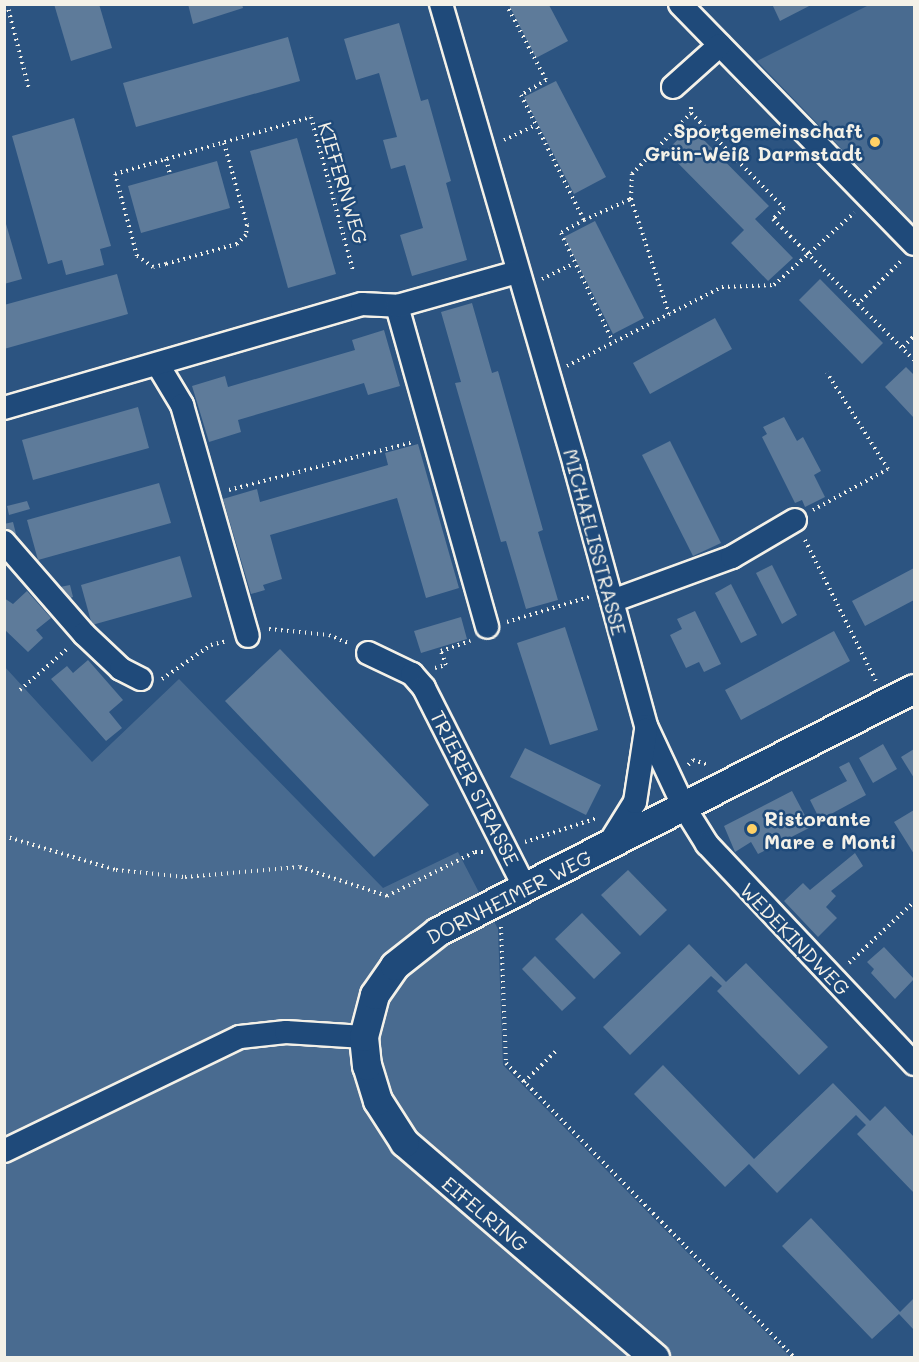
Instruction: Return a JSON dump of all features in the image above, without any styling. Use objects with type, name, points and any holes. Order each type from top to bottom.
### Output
[{"type":"main road","name":"DORNHEIMER WEG","points":[[364,1037],[375,995],[395,966],[438,932],[915,688]]},
{"type":"main road","name":"EIFELRING","points":[[364,1037],[367,1066],[378,1101],[417,1157],[655,1358]]},
{"type":"street","name":"MICHAELISSTRASSE","points":[[441,4],[549,376],[646,726],[684,807]]},
{"type":"street","points":[[680,4],[870,198],[910,250]]},
{"type":"street","points":[[673,87],[720,45]]},
{"type":"street","points":[[4,408],[362,304],[397,306],[520,280]]},
{"type":"street","points":[[397,306],[487,627]]},
{"type":"street","points":[[158,365],[182,405],[248,636]]},
{"type":"street","points":[[611,596],[732,558],[795,520]]},
{"type":"street","points":[[4,542],[84,634],[121,669],[141,679]]},
{"type":"street","name":"TRIERER STRASSE","points":[[368,652],[412,674],[424,688],[525,888]]},
{"type":"street","points":[[606,848],[628,820],[635,802],[646,726]]},
{"type":"street","name":"WEDEKINDWEG","points":[[684,807],[730,872],[915,1064]]},
{"type":"street","points":[[4,1151],[226,1041],[269,1032],[364,1037]]},
{"type":"path","points":[[7,4],[29,89]]},
{"type":"path","points":[[506,4],[546,80],[521,94],[584,220]]},
{"type":"path","points":[[669,314],[631,199],[632,174],[691,113],[691,107]]},
{"type":"path","points":[[691,113],[784,208],[773,219],[857,305],[915,360]]},
{"type":"path","name":"KIEFERNWEG","points":[[224,143],[247,225],[246,235],[237,244],[153,267],[137,256],[115,174],[311,117],[353,271]]},
{"type":"path","points":[[482,151],[536,125]]},
{"type":"path","points":[[166,159],[170,174]]},
{"type":"path","points":[[549,376],[612,340],[722,287],[774,285],[870,198]]},
{"type":"path","points":[[612,340],[573,264],[561,233],[631,199]]},
{"type":"path","points":[[857,305],[910,250]]},
{"type":"path","points":[[520,280],[573,264]]},
{"type":"path","points":[[903,347],[915,336]]},
{"type":"path","points":[[827,373],[888,469],[795,520],[887,703]]},
{"type":"path","points":[[208,496],[435,436]]},
{"type":"path","points":[[446,665],[441,651],[478,639],[487,627],[611,596]]},
{"type":"path","points":[[141,679],[167,679],[211,645],[273,628],[329,634],[368,652]]},
{"type":"path","points":[[20,690],[84,634]]},
{"type":"path","points":[[693,760],[716,767]]},
{"type":"path","points":[[4,836],[116,870],[185,877],[300,867],[387,896],[476,852],[505,850],[599,816]]},
{"type":"path","points":[[832,978],[915,902]]},
{"type":"path","points":[[494,905],[501,920],[507,1063],[795,1358]]},
{"type":"path","points":[[524,1082],[557,1050]]},
{"type":"shaded area","name":"Sportgemeinschaft Grün-Weiß Darmstadt","points":[[869,5],[914,5],[914,224],[757,61]]},
{"type":"shaded area","points":[[4,666],[92,762],[179,679],[383,888],[458,852],[498,929],[503,1065],[790,1357],[5,1357]]},
{"type":"building","points":[[54,4],[99,4],[112,48],[71,61]]},
{"type":"building","points":[[188,4],[242,4],[243,8],[193,24]]},
{"type":"building","points":[[772,4],[813,4],[780,21]]},
{"type":"building","points":[[509,5],[549,5],[568,41],[536,58]]},
{"type":"building","points":[[399,23],[421,101],[428,99],[451,181],[446,183],[467,260],[412,276],[400,235],[423,228],[405,165],[391,169],[383,140],[397,137],[379,73],[356,80],[344,39]]},
{"type":"building","points":[[288,37],[300,81],[136,127],[123,83]]},
{"type":"building","points":[[556,81],[606,177],[574,194],[524,97]]},
{"type":"building","points":[[74,118],[111,246],[100,249],[104,265],[66,275],[62,260],[48,264],[12,136]]},
{"type":"building","points":[[691,127],[769,206],[755,219],[793,258],[768,281],[731,243],[744,230],[666,151]]},
{"type":"building","points":[[297,138],[336,274],[288,288],[250,151]]},
{"type":"building","points":[[217,161],[230,208],[141,233],[128,186]]},
{"type":"building","points":[[4,217],[22,279],[4,284]]},
{"type":"building","points":[[595,221],[644,318],[613,334],[564,237]]},
{"type":"building","points":[[117,274],[128,314],[4,349],[4,305]]},
{"type":"building","points":[[820,279],[883,343],[862,364],[799,300]]},
{"type":"building","points":[[472,303],[492,373],[498,371],[543,530],[538,532],[558,600],[526,609],[506,541],[501,542],[455,383],[461,382],[441,312]]},
{"type":"building","points":[[715,318],[732,349],[650,394],[633,363]]},
{"type":"building","points":[[384,330],[400,386],[368,395],[364,383],[238,420],[241,432],[209,442],[192,386],[225,376],[228,387],[355,350],[352,340]]},
{"type":"building","points":[[906,367],[914,375],[914,418],[885,387]]},
{"type":"building","points":[[138,407],[149,448],[33,480],[22,440]]},
{"type":"building","points":[[784,417],[797,441],[803,437],[821,471],[814,475],[825,497],[805,507],[802,500],[795,503],[762,437],[767,434],[763,427]]},
{"type":"building","points":[[670,441],[721,543],[693,556],[642,455]]},
{"type":"building","points":[[418,444],[459,588],[426,598],[397,498],[270,535],[282,579],[263,585],[265,590],[251,594],[223,499],[257,489],[260,502],[388,465],[385,453]]},
{"type":"building","points":[[159,483],[171,523],[38,560],[27,520]]},
{"type":"building","points":[[27,501],[30,509],[9,515],[7,506]]},
{"type":"building","points":[[13,522],[16,534],[8,536],[4,524]]},
{"type":"building","points":[[180,556],[192,597],[92,625],[81,585]]},
{"type":"building","points":[[772,565],[797,615],[782,624],[756,573]]},
{"type":"building","points":[[914,568],[914,600],[865,626],[852,601]]},
{"type":"building","points":[[731,584],[757,635],[741,643],[715,593]]},
{"type":"building","points":[[70,585],[73,597],[64,600],[60,587]]},
{"type":"building","points":[[27,591],[51,618],[36,630],[43,638],[28,652],[4,629],[4,598],[13,604]]},
{"type":"building","points":[[695,611],[721,664],[704,672],[699,662],[686,668],[670,635],[682,629],[677,619]]},
{"type":"building","points":[[461,617],[467,639],[421,653],[414,631]]},
{"type":"building","points":[[565,627],[598,730],[550,745],[517,643]]},
{"type":"building","points":[[834,631],[850,661],[741,720],[725,690]]},
{"type":"building","points":[[280,649],[429,805],[374,857],[225,701]]},
{"type":"building","points":[[88,660],[123,700],[109,712],[122,728],[106,741],[51,679],[67,666],[73,673]]},
{"type":"building","points":[[883,744],[897,769],[873,783],[859,758]]},
{"type":"building","points":[[525,748],[601,785],[586,815],[510,777]]},
{"type":"building","points":[[914,749],[914,778],[901,757]]},
{"type":"building","points":[[849,762],[866,795],[820,820],[810,800],[847,781],[839,767]]},
{"type":"building","points":[[792,791],[811,827],[758,854],[751,842],[735,852],[724,826]]},
{"type":"building","points":[[914,810],[914,854],[894,822]]},
{"type":"building","points":[[855,853],[863,866],[831,891],[836,896],[826,907],[837,918],[818,937],[784,901],[803,883],[810,890]]},
{"type":"building","points":[[628,870],[667,910],[640,936],[601,895]]},
{"type":"building","points":[[582,913],[621,953],[594,979],[555,939]]},
{"type":"building","points":[[689,944],[726,982],[746,963],[828,1047],[799,1075],[717,991],[722,986],[711,976],[630,1055],[603,1027]]},
{"type":"building","points":[[884,947],[914,979],[895,999],[871,973],[874,969],[867,962]]},
{"type":"building","points":[[535,956],[576,998],[562,1011],[522,969]]},
{"type":"building","points":[[663,1065],[754,1159],[833,1083],[870,1121],[885,1106],[914,1137],[914,1193],[857,1134],[866,1125],[856,1115],[777,1193],[749,1164],[725,1187],[634,1094]]},
{"type":"building","points":[[811,1218],[900,1312],[914,1298],[914,1330],[899,1314],[872,1339],[782,1246]]},
{"type":"place","name":"Sportgemeinschaft Grün-Weiß Darmstadt","points":[[875,142]]},
{"type":"place","name":"Ristorante Mare e Monti","points":[[752,829]]}]
